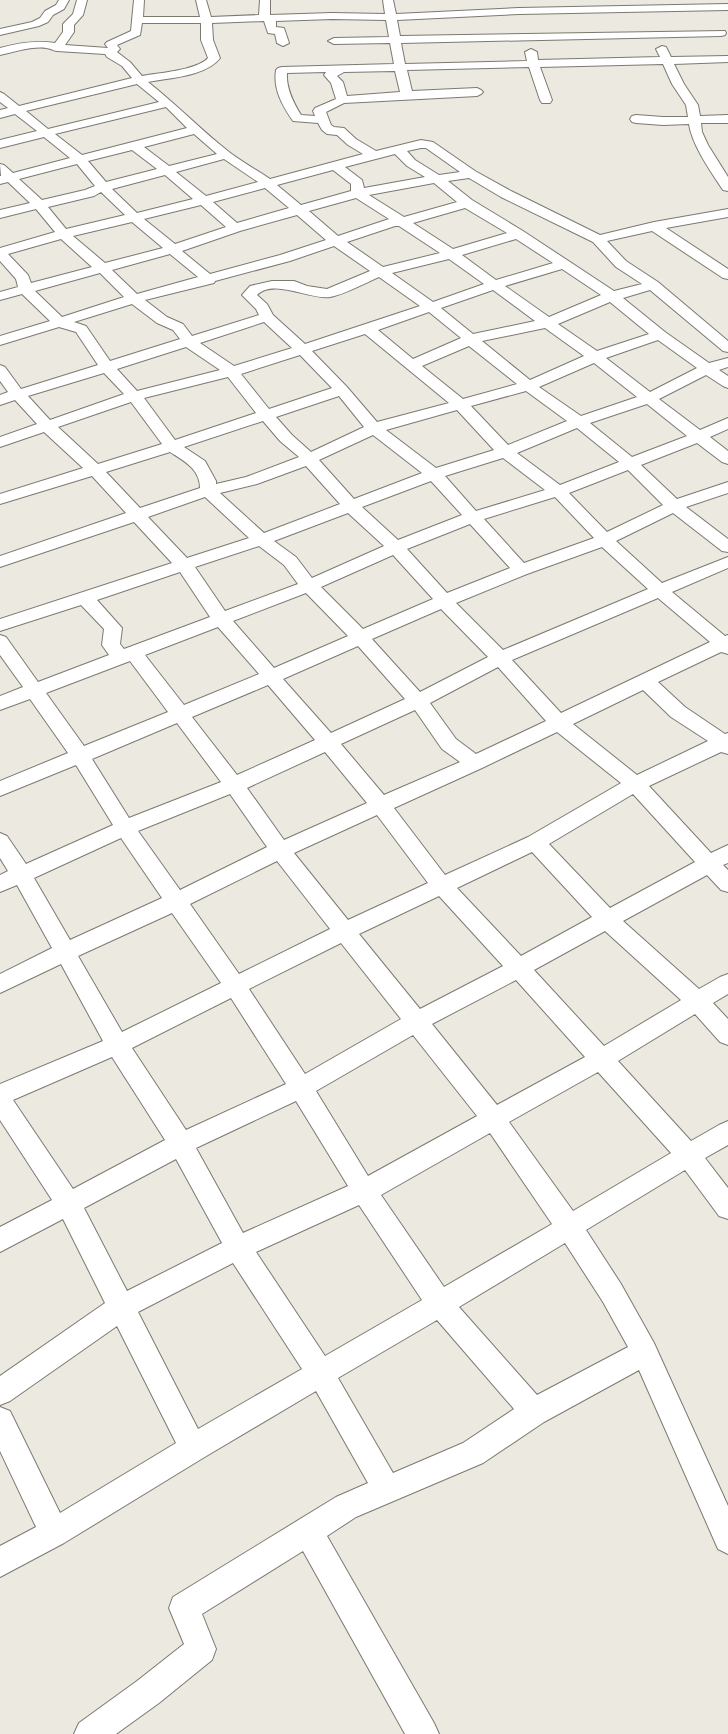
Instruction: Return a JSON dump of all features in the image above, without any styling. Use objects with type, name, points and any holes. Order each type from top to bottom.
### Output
[{"type":"street","points":[[2,29],[35,24],[44,20],[49,13],[60,7],[64,0]]},
{"type":"street","points":[[58,48],[69,32],[68,24],[78,15],[82,0]]},
{"type":"street","points":[[139,0],[136,33],[111,44],[114,49],[111,51],[111,55],[126,64],[139,80],[168,103],[196,130],[226,155],[267,183],[336,241],[431,307],[528,386],[579,422],[629,462],[674,506],[728,547]]},
{"type":"street","points":[[0,114],[139,80],[197,69],[210,63],[214,58],[207,40],[206,20],[201,0]]},
{"type":"street","points":[[264,18],[265,0]]},
{"type":"street","points":[[388,0],[400,67],[407,95]]},
{"type":"street","points":[[373,155],[352,142],[340,131],[331,131],[326,127],[319,111],[342,100],[407,95],[479,96],[469,74],[456,27],[453,0]]},
{"type":"street","points":[[645,4],[656,34],[678,84],[692,105],[696,132],[702,145],[727,185]]},
{"type":"street","points":[[137,20],[264,18],[331,10],[392,17],[528,37],[656,34],[723,36],[709,4]]},
{"type":"street","points":[[334,41],[395,41],[519,11],[580,5],[709,4],[728,7]]},
{"type":"street","points":[[580,5],[598,61]]},
{"type":"street","points":[[331,10],[336,55],[341,69]]},
{"type":"street","points":[[519,11],[528,37],[533,64],[546,100]]},
{"type":"street","points":[[264,18],[271,21],[270,25],[272,31],[280,30],[283,43]]},
{"type":"street","points":[[0,52],[32,44],[46,44],[56,46],[58,48],[91,51],[111,51]]},
{"type":"street","points":[[323,120],[298,118],[289,105],[288,100],[284,96],[281,76],[282,70],[400,67],[469,74],[533,64],[598,61],[728,59]]},
{"type":"street","points":[[341,69],[330,75],[337,82],[342,100]]},
{"type":"street","points":[[0,96],[81,161],[103,187],[135,218],[174,249],[209,280]]},
{"type":"street","points":[[0,144],[168,103]]},
{"type":"street","points":[[636,120],[663,121],[728,119]]},
{"type":"street","points":[[4,175],[81,161],[196,130]]},
{"type":"street","points":[[475,763],[449,744],[418,701],[361,638],[310,586],[290,561],[261,540],[208,491],[208,481],[199,464],[172,446],[134,396],[107,367],[89,339],[80,329],[60,323],[25,289],[23,278],[0,252],[63,234],[203,201],[373,155],[421,144],[429,145],[471,174],[506,194],[598,239],[621,264],[653,285],[728,348]]},
{"type":"street","points":[[136,147],[235,228]]},
{"type":"street","points":[[398,149],[411,163],[437,179],[467,203],[518,234],[612,296],[660,335],[728,383]]},
{"type":"street","points":[[0,214],[89,192],[103,187],[168,172],[226,155]]},
{"type":"street","points":[[336,166],[357,183],[358,193]]},
{"type":"street","points":[[0,296],[174,249],[235,228],[300,211],[358,193],[471,174]]},
{"type":"street","points":[[4,175],[39,204],[63,234],[102,268],[134,299],[162,320],[178,327],[189,342],[232,372],[286,438],[300,449],[351,506],[396,548],[559,723],[635,784],[718,859],[728,884]]},
{"type":"street","points":[[358,193],[384,208],[402,222],[451,254],[595,357],[728,459]]},
{"type":"street","points":[[0,341],[134,299],[209,280],[285,258],[394,222],[402,222],[467,203]]},
{"type":"street","points":[[598,239],[654,226],[728,213]]},
{"type":"street","points":[[654,226],[728,275]]},
{"type":"street","points":[[518,234],[451,254],[380,272],[328,292],[304,290],[294,285],[272,286],[255,289],[249,296],[262,307],[267,317],[302,349],[342,390],[374,428],[434,474],[521,570]]},
{"type":"street","points":[[0,442],[134,396],[232,372],[367,329],[494,285],[564,264]]},
{"type":"street","points":[[411,365],[472,339],[547,323],[612,296],[653,285]]},
{"type":"street","points":[[9,397],[267,317]]},
{"type":"street","points":[[0,984],[65,952],[175,902],[280,850],[475,763],[645,681],[726,644],[659,590],[605,540],[558,491],[505,452],[460,404],[367,329]]},
{"type":"street","points":[[0,562],[208,491],[251,481],[309,459],[374,428],[528,386],[595,357],[660,335]]},
{"type":"street","points":[[0,626],[261,540],[434,474],[505,452],[579,422],[648,398],[708,368],[728,362]]},
{"type":"street","points":[[0,370],[9,397],[47,426],[95,470],[184,565],[221,619],[328,742],[381,806],[442,886],[519,968],[689,1156],[728,1208]]},
{"type":"street","points":[[0,499],[172,446],[265,414],[342,390]]},
{"type":"street","points":[[0,703],[310,586],[396,548],[473,517],[558,491],[629,462],[698,437],[728,423]]},
{"type":"street","points":[[0,789],[181,715],[444,601],[521,570],[605,540],[674,506],[728,487]]},
{"type":"street","points":[[11,880],[125,828],[234,785],[418,701],[500,658],[728,562]]},
{"type":"street","points":[[85,598],[113,628],[111,645],[127,655],[181,715],[234,785],[280,850],[494,1118],[569,1227],[612,1294],[645,1352],[728,1539]]},
{"type":"street","points":[[0,641],[81,757],[125,828],[175,902],[235,986],[301,1088],[364,1191],[440,1304],[534,1412]]},
{"type":"street","points":[[645,681],[678,712],[726,743]]},
{"type":"street","points":[[0,1095],[117,1045],[345,931],[535,842],[635,784],[726,743]]},
{"type":"street","points":[[0,841],[11,880],[65,952],[117,1045],[181,1144],[238,1248],[321,1374],[387,1489]]},
{"type":"street","points":[[535,842],[608,920],[698,1002],[728,1035]]},
{"type":"street","points":[[0,1240],[181,1144],[301,1088],[416,1022],[608,920],[718,859]]},
{"type":"street","points":[[0,1392],[122,1307],[238,1248],[364,1191],[601,1059],[728,983]]},
{"type":"street","points":[[0,1100],[68,1203],[193,1448]]},
{"type":"street","points":[[0,1562],[54,1533],[193,1448],[440,1304],[728,1132]]},
{"type":"street","points":[[90,1734],[148,1692],[201,1649],[184,1608],[264,1557],[346,1508],[473,1453],[534,1412],[645,1352]]},
{"type":"street","points":[[0,1421],[54,1533]]},
{"type":"street","points":[[308,1532],[345,1593],[375,1652],[424,1734]]}]
